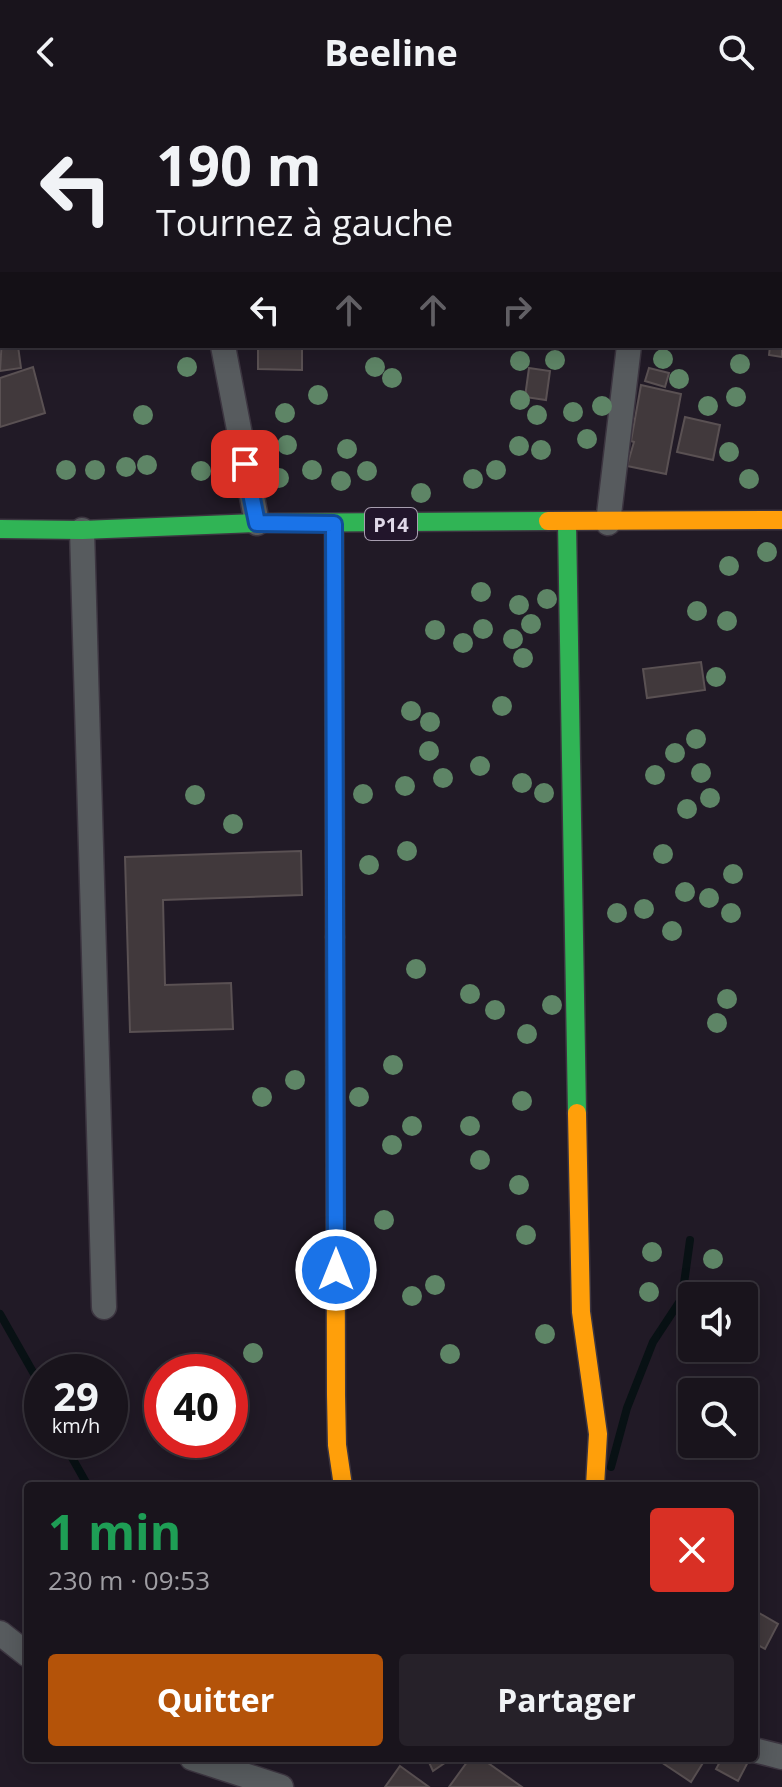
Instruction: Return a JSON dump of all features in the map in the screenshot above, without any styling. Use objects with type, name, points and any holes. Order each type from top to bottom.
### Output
[{"type":"street","points":[[223,348],[257,523]]},
{"type":"street","points":[[608,523],[629,348]]},
{"type":"street","name":"P14","points":[[0,529],[82,530],[257,523],[782,520]]},
{"type":"street","points":[[567,523],[581,1312],[596,1413],[595,1482]]},
{"type":"street","points":[[334,524],[336,1395],[337,1445],[342,1482]]},
{"type":"street","points":[[82,530],[104,1307]]},
{"type":"street","points":[[0,1633],[24,1652]]},
{"type":"street","points":[[758,1751],[782,1757]]},
{"type":"street","points":[[197,1762],[218,1777],[281,1787]]},
{"type":"building","points":[[1,348],[18,348],[21,368],[0,371]]},
{"type":"building","points":[[258,348],[302,348],[302,370],[258,369]]},
{"type":"building","points":[[770,348],[782,348],[782,357],[769,355]]},
{"type":"building","points":[[33,367],[45,413],[0,427],[0,378]]},
{"type":"building","points":[[529,368],[550,371],[546,400],[525,397]]},
{"type":"building","points":[[649,368],[669,373],[665,387],[645,381]]},
{"type":"building","points":[[641,385],[681,394],[666,474],[627,466],[634,442],[631,441]]},
{"type":"building","points":[[685,417],[720,425],[713,460],[677,452]]},
{"type":"building","points":[[701,662],[705,690],[647,698],[643,669]]},
{"type":"building","points":[[301,851],[302,895],[163,900],[165,985],[231,983],[233,1029],[130,1032],[125,857]]},
{"type":"building","points":[[758,1612],[778,1624],[765,1649],[758,1645]]},
{"type":"building","points":[[429,1762],[446,1762],[433,1771]]},
{"type":"building","points":[[467,1762],[487,1762],[522,1787],[449,1787]]},
{"type":"building","points":[[661,1762],[704,1762],[691,1782]]},
{"type":"building","points":[[720,1762],[748,1762],[738,1781],[716,1769]]},
{"type":"building","points":[[400,1766],[429,1787],[385,1787]]},
{"type":"waterway","points":[[611,1467],[627,1408],[653,1342],[682,1298],[690,1240]]},
{"type":"waterway","points":[[0,1314],[24,1356]]},
{"type":"waterway","points":[[72,1458],[86,1482]]},
{"type":"traffic: fast","points":[[0,529],[548,521]]},
{"type":"traffic: fast","points":[[567,523],[577,1113]]},
{"type":"traffic: slow","points":[[548,521],[782,520]]},
{"type":"traffic: slow","points":[[335,937],[336,1395],[337,1445],[342,1482]]},
{"type":"traffic: slow","points":[[577,1113],[581,1312],[598,1434],[595,1482]]},
{"type":"traffic: jam","points":[[334,524],[335,937]]},
{"type":"route","points":[[245,464],[257,523],[334,524],[336,1270]]}]
